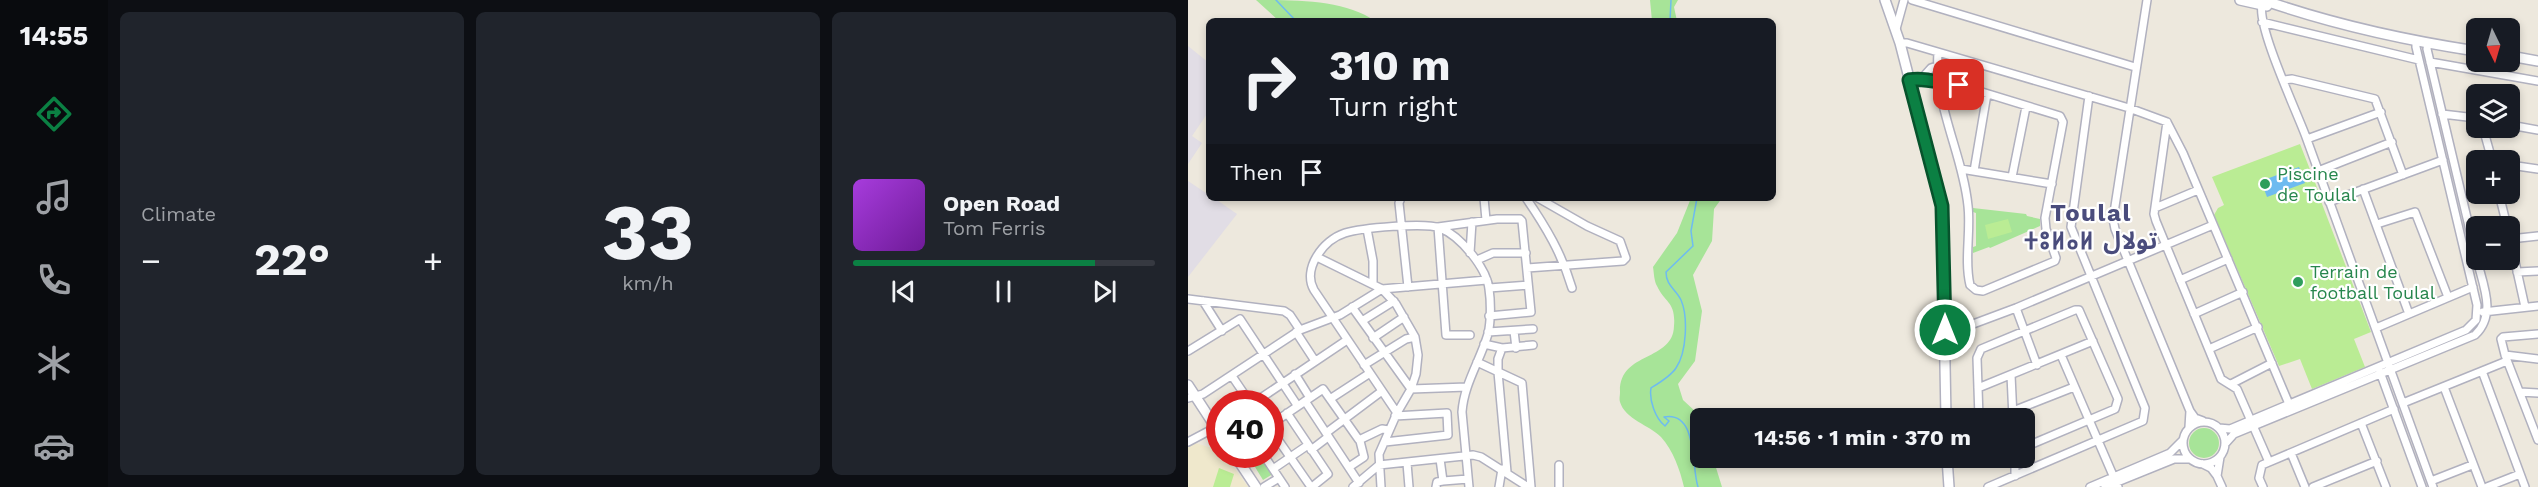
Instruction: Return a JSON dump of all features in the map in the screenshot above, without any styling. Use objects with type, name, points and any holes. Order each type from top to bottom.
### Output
[{"type":"street","points":[[1885,0],[1900,43],[1942,206],[1946,408]]},
{"type":"street","points":[[1896,29],[1904,0]]},
{"type":"street","points":[[1912,0],[2135,67]]},
{"type":"street","points":[[2147,0],[2129,108],[2114,219],[2115,229],[2190,411],[2195,418],[2219,428],[2230,429],[2252,423],[2390,366],[2475,335],[2482,327],[2488,312],[2480,270]]},
{"type":"street","points":[[2240,0],[2262,2],[2416,41],[2466,49]]},
{"type":"street","points":[[2262,2],[2262,22],[2307,139],[2432,484],[2472,465]]},
{"type":"street","points":[[2262,22],[2419,60]]},
{"type":"street","points":[[2390,366],[2466,330],[2474,324],[2478,313],[2416,41]]},
{"type":"street","points":[[1900,43],[1907,43],[2089,96],[2167,122],[2175,135],[2243,292],[2289,404]]},
{"type":"street","points":[[2428,43],[2430,62],[2467,216]]},
{"type":"street","points":[[1909,80],[1922,78],[1939,83],[1959,85],[2062,118],[2045,224],[2056,260],[1985,290],[1978,291],[1969,281],[1968,206],[1939,83],[1938,53]]},
{"type":"street","points":[[2520,58],[2538,61]]},
{"type":"street","points":[[2430,62],[2538,81]]},
{"type":"street","points":[[1922,78],[1931,68],[1937,66]]},
{"type":"street","points":[[2284,80],[2292,79],[2373,98],[2381,112],[2403,174]]},
{"type":"street","points":[[1974,171],[1987,94]]},
{"type":"street","points":[[1988,487],[2143,421],[2146,413],[2071,226],[2089,96]]},
{"type":"street","points":[[2012,177],[2026,107]]},
{"type":"street","points":[[2307,139],[2381,112]]},
{"type":"street","points":[[2442,114],[2466,117]]},
{"type":"street","points":[[2167,122],[2155,208],[2156,221],[2221,379],[2237,389],[2268,462]]},
{"type":"street","points":[[2520,126],[2538,130]]},
{"type":"street","points":[[2318,171],[2392,142]]},
{"type":"street","points":[[2329,202],[2443,160]]},
{"type":"street","points":[[2520,166],[2538,169]]},
{"type":"street","points":[[1961,169],[2052,184]]},
{"type":"street","points":[[2363,189],[2378,224],[2409,314]]},
{"type":"street","points":[[2155,208],[2198,190]]},
{"type":"street","points":[[1400,201],[1408,287]]},
{"type":"street","points":[[1484,201],[1486,220]]},
{"type":"street","points":[[1528,201],[1554,242],[1565,264],[1572,288]]},
{"type":"street","points":[[1527,267],[1623,261],[1626,255],[1620,241],[1587,226],[1543,201]]},
{"type":"street","points":[[2378,224],[2415,212],[2448,297]]},
{"type":"street","points":[[1396,414],[1310,280],[1310,269],[1317,257],[1337,237],[1366,229],[1438,227],[1486,220],[1520,219],[1524,225],[1531,312],[1489,316]]},
{"type":"street","points":[[1470,253],[1472,222]]},
{"type":"street","points":[[1945,330],[1958,330],[2016,308],[2213,225]]},
{"type":"street","points":[[1436,487],[1437,482],[1443,481],[1468,483],[1462,412],[1467,387],[1488,332],[1489,316],[1488,284],[1478,260],[1452,234],[1438,227]]},
{"type":"street","points":[[1438,227],[1446,336],[1470,335]]},
{"type":"street","points":[[1366,229],[1373,261],[1373,284]]},
{"type":"street","points":[[2520,238],[2538,236]]},
{"type":"street","points":[[1478,260],[1493,254],[1526,252]]},
{"type":"street","points":[[1317,257],[1382,289],[1394,301],[1415,337],[1418,355],[1416,374],[1379,454],[1381,487]]},
{"type":"street","points":[[2180,280],[2228,259]]},
{"type":"street","points":[[2525,307],[2517,272],[2538,271]]},
{"type":"street","points":[[1192,398],[1232,376],[1298,331],[1321,320],[1333,318],[1382,289],[1441,284],[1528,285]]},
{"type":"street","points":[[2376,328],[2473,288]]},
{"type":"street","points":[[2194,314],[2243,292]]},
{"type":"street","points":[[1188,299],[1284,311],[1290,315],[1315,361]]},
{"type":"street","points":[[1203,301],[1222,331]]},
{"type":"street","points":[[1362,321],[1394,301]]},
{"type":"street","points":[[1231,304],[1297,405]]},
{"type":"street","points":[[2478,313],[2538,306]]},
{"type":"street","points":[[1352,307],[1411,389]]},
{"type":"street","points":[[2016,308],[2037,365]]},
{"type":"street","points":[[1979,408],[1977,358],[1981,350],[2075,310],[2081,312],[2118,402],[2115,409],[2035,443]]},
{"type":"street","points":[[1373,338],[1404,317]]},
{"type":"street","points":[[1188,351],[1240,319]]},
{"type":"street","points":[[2209,349],[2258,327]]},
{"type":"street","points":[[1488,332],[1533,329]]},
{"type":"street","points":[[1514,331],[1516,348]]},
{"type":"street","points":[[2538,334],[2501,339],[2506,358],[2538,440]]},
{"type":"street","points":[[1364,365],[1406,339],[1415,337]]},
{"type":"street","points":[[1272,390],[1347,340]]},
{"type":"street","points":[[1978,388],[2093,341]]},
{"type":"street","points":[[1484,344],[1502,348],[1533,345]]},
{"type":"street","points":[[1499,487],[1504,471],[1498,372],[1498,359],[1502,348]]},
{"type":"street","points":[[2061,355],[2116,482]]},
{"type":"street","points":[[2403,403],[2482,371],[2506,358],[2538,359]]},
{"type":"street","points":[[1477,362],[1522,383],[1529,487]]},
{"type":"street","points":[[2231,384],[2272,363]]},
{"type":"street","points":[[2217,476],[2225,444],[2234,434],[2289,404],[2380,370]]},
{"type":"street","points":[[2380,370],[2422,487]]},
{"type":"street","points":[[2482,371],[2525,487]]},
{"type":"street","points":[[1330,399],[1370,372]]},
{"type":"street","points":[[1295,374],[1356,485],[1379,465],[1481,457],[1529,487]]},
{"type":"street","points":[[2011,375],[2013,408]]},
{"type":"street","points":[[1232,376],[1242,390]]},
{"type":"street","points":[[1188,385],[1192,398],[1206,415]]},
{"type":"street","points":[[1411,389],[1467,387]]},
{"type":"street","points":[[2028,408],[2074,387]]},
{"type":"street","points":[[2444,387],[2482,487]]},
{"type":"street","points":[[1284,415],[1323,389],[1360,441],[1364,457],[1348,467]]},
{"type":"street","points":[[1285,487],[1273,469],[1327,435],[1344,419],[1382,391]]},
{"type":"street","points":[[2520,392],[2538,393]]},
{"type":"street","points":[[2263,487],[2259,478],[2262,465],[2394,409]]},
{"type":"street","points":[[2090,487],[2116,482],[2170,453],[2183,440],[2191,423],[2190,411]]},
{"type":"street","points":[[1284,448],[1312,487],[1328,474],[1287,413]]},
{"type":"street","points":[[1385,442],[1448,435],[1447,413],[1396,414]]},
{"type":"street","points":[[2187,430],[2196,423],[2206,422]]},
{"type":"street","points":[[2361,423],[2386,487]]},
{"type":"street","points":[[2219,428],[2225,444]]},
{"type":"street","points":[[1360,441],[1382,429],[1389,430]]},
{"type":"street","points":[[1188,442],[1206,434]]},
{"type":"street","points":[[2183,440],[2184,450],[2190,459]]},
{"type":"street","points":[[2291,453],[2305,487]]},
{"type":"street","points":[[2203,464],[2220,457]]},
{"type":"street","points":[[1440,459],[1443,481]]},
{"type":"street","points":[[2105,487],[2174,459],[2190,459],[2211,468],[2222,487]]},
{"type":"street","points":[[2313,487],[2376,461]]},
{"type":"street","points":[[1407,463],[1409,487]]},
{"type":"street","points":[[1559,465],[1559,487]]},
{"type":"street","points":[[1243,468],[1257,487]]},
{"type":"street","points":[[1947,468],[1948,487]]},
{"type":"street","points":[[2015,468],[2015,476]]},
{"type":"street","points":[[2487,487],[2520,474]]},
{"type":"street","points":[[1264,487],[1279,478]]},
{"type":"shaded area","points":[[1188,46],[1206,61],[1206,115],[1192,136],[1202,143],[1188,164]]},
{"type":"shaded area","points":[[1188,181],[1206,193],[1206,201],[1218,201],[1237,214],[1188,277]]},
{"type":"shaded area","points":[[1195,443],[1206,446],[1206,468],[1234,468],[1248,487],[1188,487],[1188,447]]},
{"type":"green space","points":[[1256,0],[1304,1],[1335,5],[1370,18],[1276,18]]},
{"type":"green space","points":[[1650,0],[1678,0],[1674,7],[1676,18],[1652,18]]},
{"type":"green space","name":"Terrain de football Toulal","points":[[2300,144],[2318,190],[2316,194],[2319,196],[2371,332],[2354,339],[2365,367],[2312,389],[2300,359],[2279,366],[2214,215],[2218,208],[2224,205],[2212,177]]},
{"type":"green space","points":[[1690,201],[1720,201],[1714,209],[1712,241],[1693,275],[1702,311],[1695,361],[1678,384],[1683,400],[1692,408],[1690,468],[1716,468],[1722,487],[1684,487],[1676,461],[1665,442],[1627,413],[1620,400],[1622,379],[1628,369],[1665,346],[1674,326],[1672,307],[1656,284],[1653,267],[1677,233]]},
{"type":"green space","points":[[1973,208],[2026,214],[2040,219],[2040,226],[1973,253],[1973,247],[1976,246],[1976,213],[1973,212]]},
{"type":"green space","points":[[2008,219],[2012,232],[1988,239],[1985,225]]},
{"type":"green space","points":[[2204,428],[2215,432],[2219,443],[2215,454],[2204,458],[2193,454],[2189,443],[2193,432]]},
{"type":"green space","points":[[1219,468],[1234,474],[1230,487],[1213,487]]},
{"type":"green space","points":[[1256,468],[1269,468],[1273,474],[1263,480]]},
{"type":"water","points":[[2299,167],[2305,183],[2267,197],[2261,181]]},
{"type":"waterway","points":[[1276,0],[1293,18]]},
{"type":"waterway","points":[[1670,18],[1671,0]]},
{"type":"waterway","points":[[1696,201],[1691,231],[1693,246],[1666,272],[1669,284],[1681,300],[1685,315],[1682,353],[1674,371],[1651,388],[1651,398],[1661,423],[1665,426],[1669,421],[1664,417],[1675,417],[1683,422],[1688,431],[1698,487]]},
{"type":"place","name":"Piscine de Toulal","points":[[2265,184]]},
{"type":"place","name":"Terrain de football Toulal","points":[[2298,282]]},
{"type":"district","name":"Toulal ⵜⵓⵍⴰⵍ تولال","points":[[2091,227]]},
{"type":"route","points":[[1945,330],[1942,206],[1909,80],[1922,78],[1959,85]]}]
